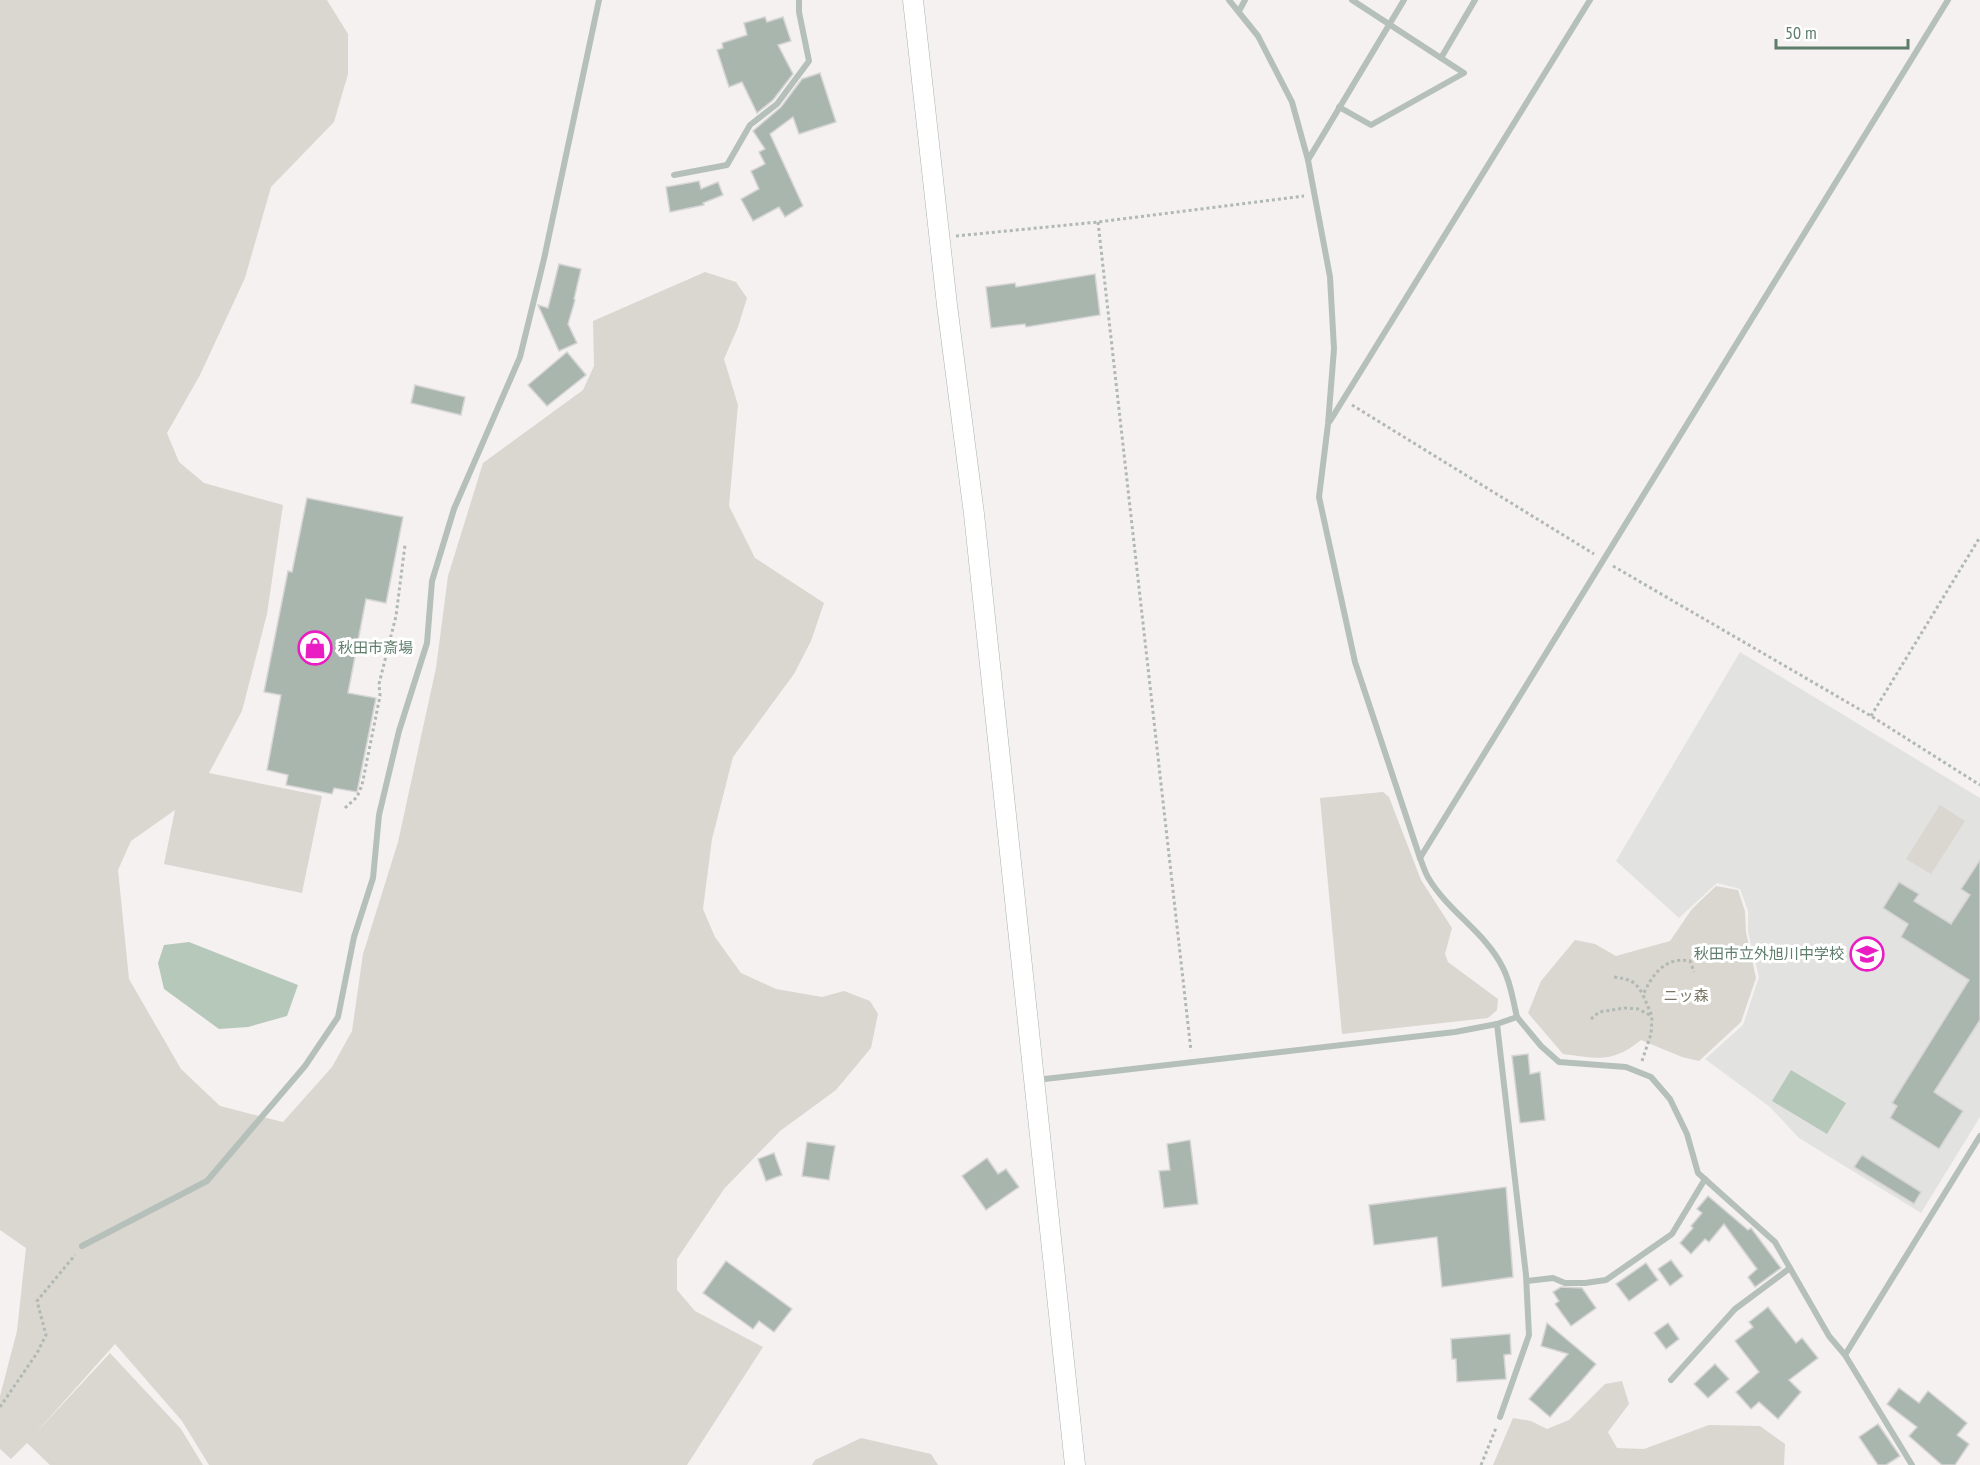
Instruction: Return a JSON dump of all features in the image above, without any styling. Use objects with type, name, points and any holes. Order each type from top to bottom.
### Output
[{"type":"street","points":[[82,1246],[207,1181],[305,1066],[338,1017],[354,937],[373,878],[379,815],[399,731],[427,643],[432,581],[454,509],[520,357],[544,259],[599,0]]},
{"type":"street","points":[[674,175],[727,165],[750,125],[777,104],[809,61],[799,12],[799,0]]},
{"type":"street","points":[[913,0],[974,514],[1075,1465]]},
{"type":"street","points":[[1229,0],[1258,36],[1292,102],[1308,160],[1330,277],[1334,349],[1319,497],[1355,662],[1428,878],[1484,941],[1503,967],[1511,988],[1516,1017],[1541,1046],[1559,1062],[1626,1067],[1651,1077],[1670,1099],[1687,1134],[1698,1173],[1775,1242],[1829,1336],[1845,1355],[1912,1465]]},
{"type":"street","points":[[1239,11],[1245,0]]},
{"type":"street","points":[[1339,107],[1371,125],[1464,73],[1352,0]]},
{"type":"street","points":[[1308,160],[1404,0]]},
{"type":"street","points":[[1441,58],[1474,0]]},
{"type":"street","points":[[1328,424],[1590,0]]},
{"type":"street","points":[[1420,858],[1948,0]]},
{"type":"street","points":[[1033,1081],[1455,1032],[1497,1024],[1516,1017]]},
{"type":"street","points":[[1497,1024],[1527,1281],[1529,1335],[1500,1417]]},
{"type":"street","points":[[1845,1355],[1980,1136]]},
{"type":"street","points":[[1527,1281],[1553,1278],[1565,1283],[1585,1283],[1606,1280],[1672,1234],[1705,1179]]},
{"type":"street","points":[[1671,1380],[1736,1309],[1790,1268]]},
{"type":"path","points":[[940,237],[1098,222],[1314,195]]},
{"type":"path","points":[[1098,222],[1192,1062]]},
{"type":"path","points":[[1343,400],[1604,560],[1871,716],[1980,785]]},
{"type":"path","points":[[1871,716],[1980,537]]},
{"type":"path","points":[[345,808],[357,797],[362,785],[380,696],[379,684],[396,616],[405,545]]},
{"type":"path","points":[[1643,995],[1651,978],[1666,964],[1681,959],[1690,961],[1694,972]]},
{"type":"path","points":[[1614,977],[1630,979],[1638,985],[1652,1016],[1651,1034],[1638,1072]]},
{"type":"path","points":[[1591,1019],[1599,1012],[1625,1008],[1638,1009],[1652,1016]]},
{"type":"path","points":[[0,1407],[37,1353],[46,1335],[37,1302],[82,1246]]},
{"type":"path","points":[[1481,1465],[1500,1417]]},
{"type":"shaded area","name":"秋田市立外旭川中学校","points":[[1740,652],[1980,798],[1980,1117],[1921,1213],[1799,1138],[1770,1107],[1705,1059],[1743,1025],[1759,977],[1748,932],[1748,911],[1740,889],[1717,883],[1679,918],[1616,861]]},
{"type":"shaded area","points":[[189,942],[298,985],[287,1016],[248,1027],[219,1029],[164,989],[158,963],[164,945]]},
{"type":"shaded area","points":[[1791,1070],[1846,1103],[1827,1134],[1772,1101]]},
{"type":"green space","points":[[0,0],[327,0],[348,34],[348,74],[334,122],[271,187],[245,278],[200,375],[167,433],[179,462],[204,483],[283,505],[267,614],[242,711],[209,773],[322,796],[302,893],[164,864],[175,810],[131,841],[118,870],[129,979],[181,1069],[220,1106],[283,1122],[332,1067],[352,1031],[363,954],[398,842],[436,668],[448,576],[483,463],[583,390],[594,366],[593,321],[705,272],[736,282],[747,298],[738,327],[724,359],[738,405],[729,506],[755,558],[824,603],[811,641],[794,674],[733,757],[712,839],[703,909],[715,937],[741,973],[776,989],[822,997],[844,991],[870,1001],[878,1014],[871,1048],[836,1090],[780,1131],[724,1189],[677,1259],[677,1290],[695,1311],[763,1347],[687,1465],[209,1465],[182,1421],[115,1344],[34,1435],[110,1353],[181,1429],[203,1465],[50,1465],[27,1443],[11,1459],[0,1449],[0,1396],[17,1331],[26,1248],[0,1230]]},
{"type":"green space","points":[[1383,792],[1389,797],[1421,880],[1452,928],[1445,954],[1448,962],[1498,999],[1497,1010],[1488,1018],[1342,1034],[1320,798]]},
{"type":"green space","points":[[1940,805],[1965,821],[1931,874],[1906,859]]},
{"type":"green space","name":"ニッ森","points":[[1716,886],[1738,890],[1745,911],[1746,932],[1756,978],[1741,1022],[1699,1061],[1682,1057],[1641,1040],[1621,1053],[1604,1058],[1563,1054],[1528,1013],[1541,981],[1575,940],[1595,944],[1616,956],[1670,941],[1692,909]]},
{"type":"green space","points":[[1622,1381],[1629,1404],[1608,1432],[1617,1448],[1644,1449],[1709,1425],[1760,1426],[1785,1444],[1784,1465],[1493,1465],[1513,1418],[1531,1421],[1547,1429],[1569,1420],[1605,1384]]},
{"type":"green space","points":[[861,1438],[931,1454],[938,1465],[812,1465],[815,1460]]},
{"type":"building","points":[[765,17],[767,22],[783,17],[791,41],[778,45],[793,74],[773,100],[757,113],[742,82],[729,87],[717,50],[723,48],[722,43],[747,35],[744,23]]},
{"type":"building","points":[[820,73],[836,122],[799,134],[793,117],[770,134],[803,206],[785,217],[779,207],[753,221],[741,199],[759,189],[751,171],[765,164],[759,152],[765,149],[753,131],[781,107],[802,79]]},
{"type":"building","points":[[699,181],[701,189],[718,182],[723,195],[703,203],[704,205],[670,212],[666,187]]},
{"type":"building","points":[[559,264],[581,269],[568,324],[577,343],[559,351],[538,305],[548,308]]},
{"type":"building","points":[[1095,274],[1100,315],[1026,327],[1025,324],[991,328],[986,287],[1015,283],[1016,287]]},
{"type":"building","points":[[567,352],[586,375],[547,406],[528,385]]},
{"type":"building","points":[[415,385],[465,397],[461,415],[411,403]]},
{"type":"building","name":"秋田市斎場","points":[[307,498],[403,517],[386,603],[366,599],[348,693],[376,698],[357,792],[334,788],[332,794],[286,785],[288,775],[267,770],[281,695],[264,692],[288,571],[292,572]]},
{"type":"building","points":[[1980,860],[1980,1020],[1934,1092],[1963,1111],[1939,1149],[1890,1118],[1897,1106],[1892,1103],[1969,980],[1901,937],[1908,924],[1883,908],[1899,882],[1919,894],[1914,901],[1951,924],[1970,895],[1961,889]]},
{"type":"building","points":[[1528,1054],[1530,1074],[1540,1072],[1545,1120],[1520,1123],[1512,1056]]},
{"type":"building","points":[[1190,1140],[1198,1204],[1164,1208],[1159,1171],[1170,1170],[1167,1144]]},
{"type":"building","points":[[807,1142],[835,1146],[829,1180],[802,1176]]},
{"type":"building","points":[[774,1153],[782,1175],[766,1181],[758,1159]]},
{"type":"building","points":[[1862,1155],[1921,1192],[1914,1204],[1854,1167]]},
{"type":"building","points":[[987,1158],[998,1174],[1006,1169],[1019,1187],[986,1210],[962,1176]]},
{"type":"building","points":[[1506,1187],[1513,1277],[1442,1287],[1437,1237],[1374,1245],[1369,1205]]},
{"type":"building","points":[[1708,1196],[1748,1230],[1751,1228],[1781,1268],[1755,1287],[1748,1277],[1757,1269],[1724,1224],[1709,1242],[1705,1239],[1691,1254],[1680,1243],[1702,1213],[1697,1209]]},
{"type":"building","points":[[1671,1260],[1683,1276],[1670,1286],[1658,1269]]},
{"type":"building","points":[[726,1261],[792,1309],[774,1332],[759,1321],[753,1329],[703,1293]]},
{"type":"building","points":[[1646,1263],[1658,1280],[1629,1301],[1616,1284]]},
{"type":"building","points":[[1561,1287],[1582,1288],[1596,1308],[1571,1326],[1555,1304],[1559,1301],[1553,1292]]},
{"type":"building","points":[[1768,1307],[1796,1343],[1802,1338],[1818,1358],[1789,1380],[1801,1392],[1778,1419],[1759,1402],[1751,1409],[1736,1392],[1759,1372],[1735,1341],[1753,1327],[1749,1322]]},
{"type":"building","points":[[1547,1323],[1596,1364],[1550,1417],[1529,1399],[1568,1354],[1541,1346]]},
{"type":"building","points":[[1668,1323],[1679,1339],[1666,1349],[1654,1333]]},
{"type":"building","points":[[1510,1334],[1511,1354],[1504,1355],[1506,1379],[1457,1382],[1456,1359],[1452,1359],[1451,1339]]},
{"type":"building","points":[[1715,1364],[1729,1379],[1708,1398],[1694,1384]]},
{"type":"building","points":[[1899,1388],[1919,1403],[1928,1391],[1967,1423],[1957,1435],[1969,1444],[1955,1465],[1942,1465],[1909,1436],[1917,1427],[1887,1404]]},
{"type":"building","points":[[1878,1424],[1900,1456],[1886,1465],[1878,1465],[1859,1437]]},
{"type":"place","name":"秋田市斎場","points":[[315,648]]},
{"type":"place","name":"秋田市立外旭川中学校","points":[[1867,954]]}]
